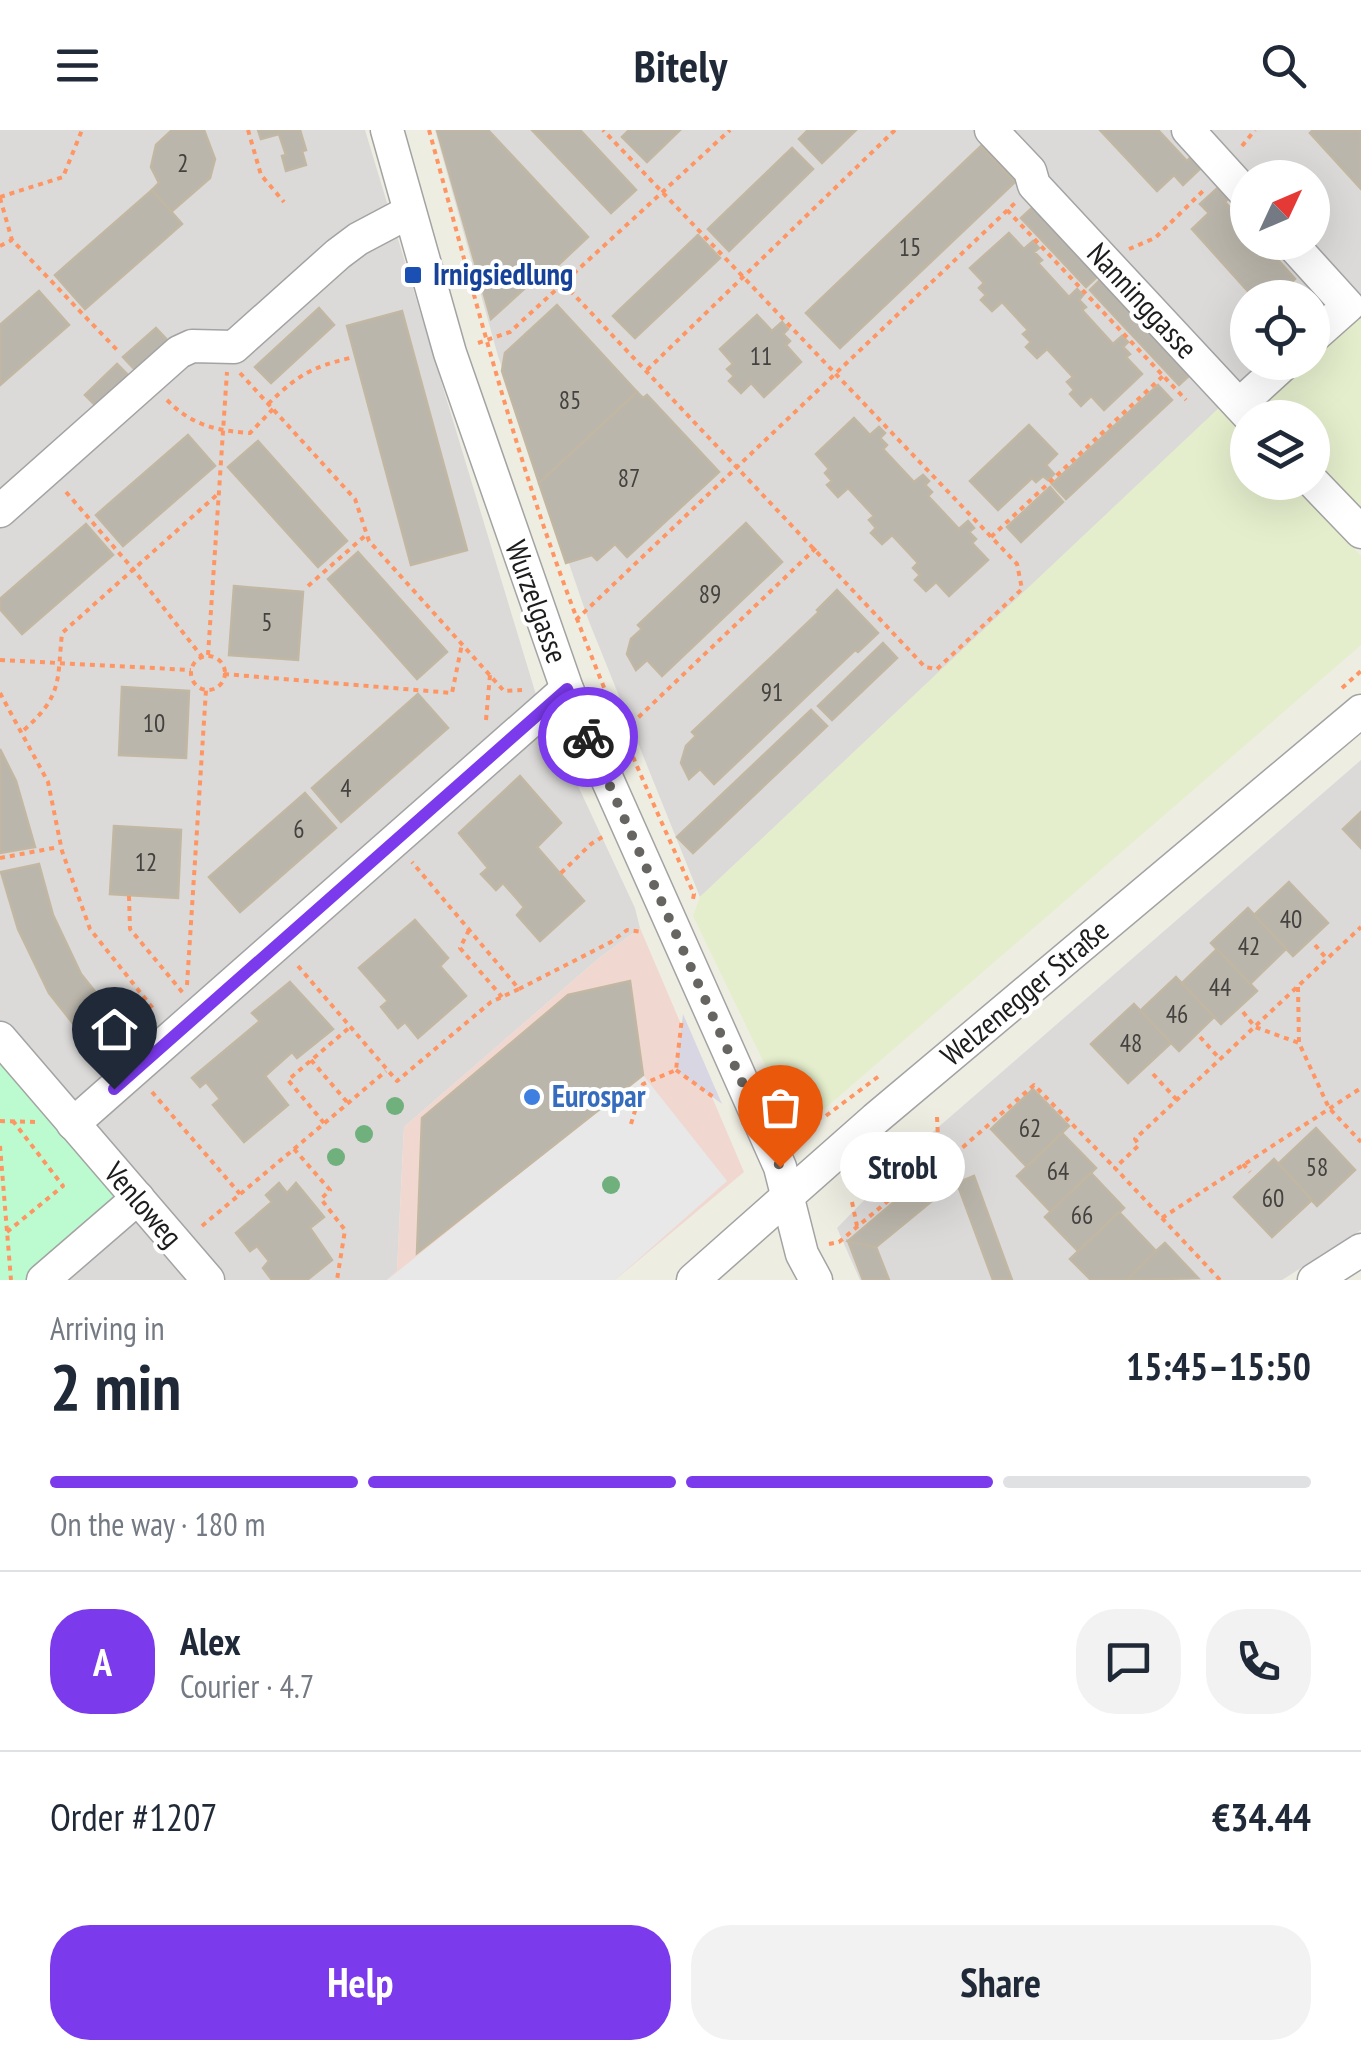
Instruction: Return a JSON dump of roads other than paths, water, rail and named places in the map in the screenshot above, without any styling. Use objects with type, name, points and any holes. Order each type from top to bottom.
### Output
[{"type":"street","name":"Wurzelgasse","points":[[386,130],[450,353],[567,689],[780,1167],[802,1254],[816,1280]]},
{"type":"street","name":"Nanninggasse","points":[[991,130],[1030,171],[1034,184],[1235,400]]},
{"type":"street","points":[[1188,130],[1230,177]]},
{"type":"street","points":[[0,511],[186,347],[234,346],[348,246],[409,212]]},
{"type":"street","points":[[1310,260],[1354,300],[1330,322]]},
{"type":"street","points":[[1254,400],[1271,380]]},
{"type":"street","points":[[1330,500],[1361,532]]},
{"type":"street","points":[[73,1124],[567,689]]},
{"type":"street","name":"Welzenegger Straße","points":[[693,1280],[890,1106],[1361,710]]},
{"type":"street","name":"Venloweg","points":[[0,1038],[208,1280]]},
{"type":"street","points":[[42,1280],[138,1198]]},
{"type":"street","points":[[1327,1277],[1361,1250]]},
{"type":"place","name":"Irnigsiedlung","points":[[413,275]]},
{"type":"place","name":"Eurospar","points":[[532,1097]]},
{"type":"place","name":"Strobl","points":[[780,1167]]}]
